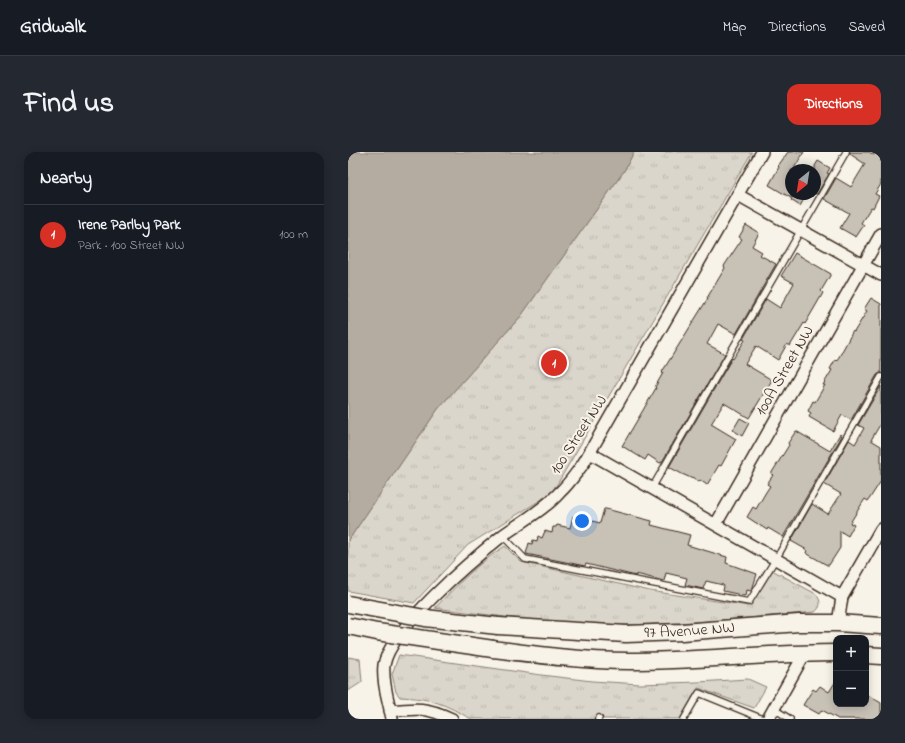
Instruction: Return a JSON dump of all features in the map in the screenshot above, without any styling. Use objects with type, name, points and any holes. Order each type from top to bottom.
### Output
[{"type":"main road","name":"97 Avenue NW","points":[[348,604],[425,618],[498,626],[626,634],[799,623],[838,623],[881,626]]},
{"type":"main road","name":"97 Avenue NW","points":[[348,626],[384,633],[569,659],[630,661],[833,653]]},
{"type":"main road","points":[[869,655],[881,656]]},
{"type":"street","name":"100 Street NW","points":[[391,715],[385,686],[384,670],[391,647],[409,623],[452,578],[502,536],[542,508],[560,493],[590,453],[762,152]]},
{"type":"street","points":[[738,195],[881,275]]},
{"type":"street","name":"100A Street NW","points":[[716,524],[881,234]]},
{"type":"street","points":[[590,453],[842,597]]},
{"type":"street","points":[[838,623],[842,597],[881,529]]},
{"type":"street","points":[[771,714],[805,653]]},
{"type":"street","points":[[391,715],[422,708],[434,711],[452,719]]},
{"type":"lane","points":[[652,488],[846,152]]},
{"type":"lane","points":[[502,536],[525,559],[749,602],[776,559],[881,377]]},
{"type":"lane","points":[[684,719],[699,693],[763,719]]},
{"type":"lane","points":[[771,714],[790,719]]},
{"type":"green space","points":[[634,152],[752,152],[552,493],[468,545],[414,603],[348,591],[348,541],[438,409],[521,316],[624,171]]},
{"type":"green space","points":[[505,546],[521,562],[650,591],[749,606],[772,570],[816,594],[820,601],[820,606],[815,612],[694,622],[621,625],[551,622],[435,608],[477,567]]},
{"type":"green space","points":[[399,655],[592,681],[640,684],[748,679],[766,687],[754,708],[698,688],[680,719],[471,719],[453,709],[429,700],[400,697],[396,692],[392,674]]},
{"type":"green space","points":[[348,657],[360,659],[362,682],[348,691]]},
{"type":"shaded area","points":[[348,152],[634,152],[624,171],[521,316],[438,409],[348,541]]},
{"type":"building","points":[[788,152],[804,152],[797,164],[785,164],[785,194],[769,185],[779,167],[778,166]]},
{"type":"building","points":[[850,152],[869,152],[874,155],[876,152],[881,152],[881,184],[875,194],[879,196],[873,208],[871,207],[861,223],[864,225],[856,237],[840,228],[849,213],[824,199],[836,178],[851,187],[865,164],[850,154]]},
{"type":"building","points":[[818,161],[830,168],[827,173],[829,174],[821,187],[821,164],[816,164]]},
{"type":"building","points":[[791,200],[804,200],[800,206]]},
{"type":"building","points":[[746,225],[759,233],[752,246],[762,252],[760,255],[776,264],[736,334],[718,324],[707,344],[725,354],[662,462],[660,463],[648,455],[645,460],[622,446],[656,388],[655,387],[663,373],[662,372],[708,298],[725,268],[724,266],[742,239],[739,237]]},
{"type":"building","points":[[795,253],[831,274],[821,291],[823,293],[805,324],[804,323],[790,346],[787,344],[778,360],[756,346],[745,364],[772,380],[749,418],[724,403],[711,424],[736,439],[721,466],[719,465],[707,485],[700,480],[699,482],[692,477],[691,478],[669,467],[732,358],[733,359],[745,340],[743,339],[766,299],[780,308],[794,283],[781,276]]},
{"type":"building","points":[[871,298],[881,304],[881,373],[877,375],[851,420],[842,415],[833,431],[809,417],[811,413],[808,411],[813,401],[815,402],[825,385],[823,385],[832,370],[830,369],[835,360],[836,361],[839,357],[853,331],[854,332],[867,311],[864,309]]},
{"type":"building","points":[[881,386],[881,423],[871,440],[881,446],[881,481],[868,501],[865,499],[850,523],[854,525],[848,536],[840,531],[840,548],[829,565],[827,565],[806,553],[807,550],[791,541],[812,504],[828,514],[841,494],[824,484],[849,440],[855,444],[864,428],[858,425]]},
{"type":"building","points":[[740,418],[749,423],[742,436],[733,430]]},
{"type":"building","points":[[796,431],[830,451],[840,434],[842,436],[783,537],[768,528],[767,530],[747,517],[753,507],[756,509],[770,486],[767,484],[773,475],[771,474]]},
{"type":"building","points":[[604,509],[652,521],[651,525],[690,535],[687,545],[727,557],[726,563],[757,574],[751,591],[747,590],[746,596],[723,591],[723,585],[706,581],[703,589],[685,585],[687,578],[666,573],[664,581],[586,564],[585,566],[526,554],[529,543],[532,544],[533,540],[537,541],[538,536],[542,538],[545,531],[552,533],[553,527],[556,527],[557,525],[570,528],[573,516],[600,523]]},
{"type":"building","points":[[820,686],[829,692],[833,686],[833,707],[869,707],[869,696],[881,703],[881,719],[838,719],[822,710],[819,714],[803,705],[813,689],[816,691]]},
{"type":"place","name":"Irene Parlby Park","points":[[554,363]]}]
